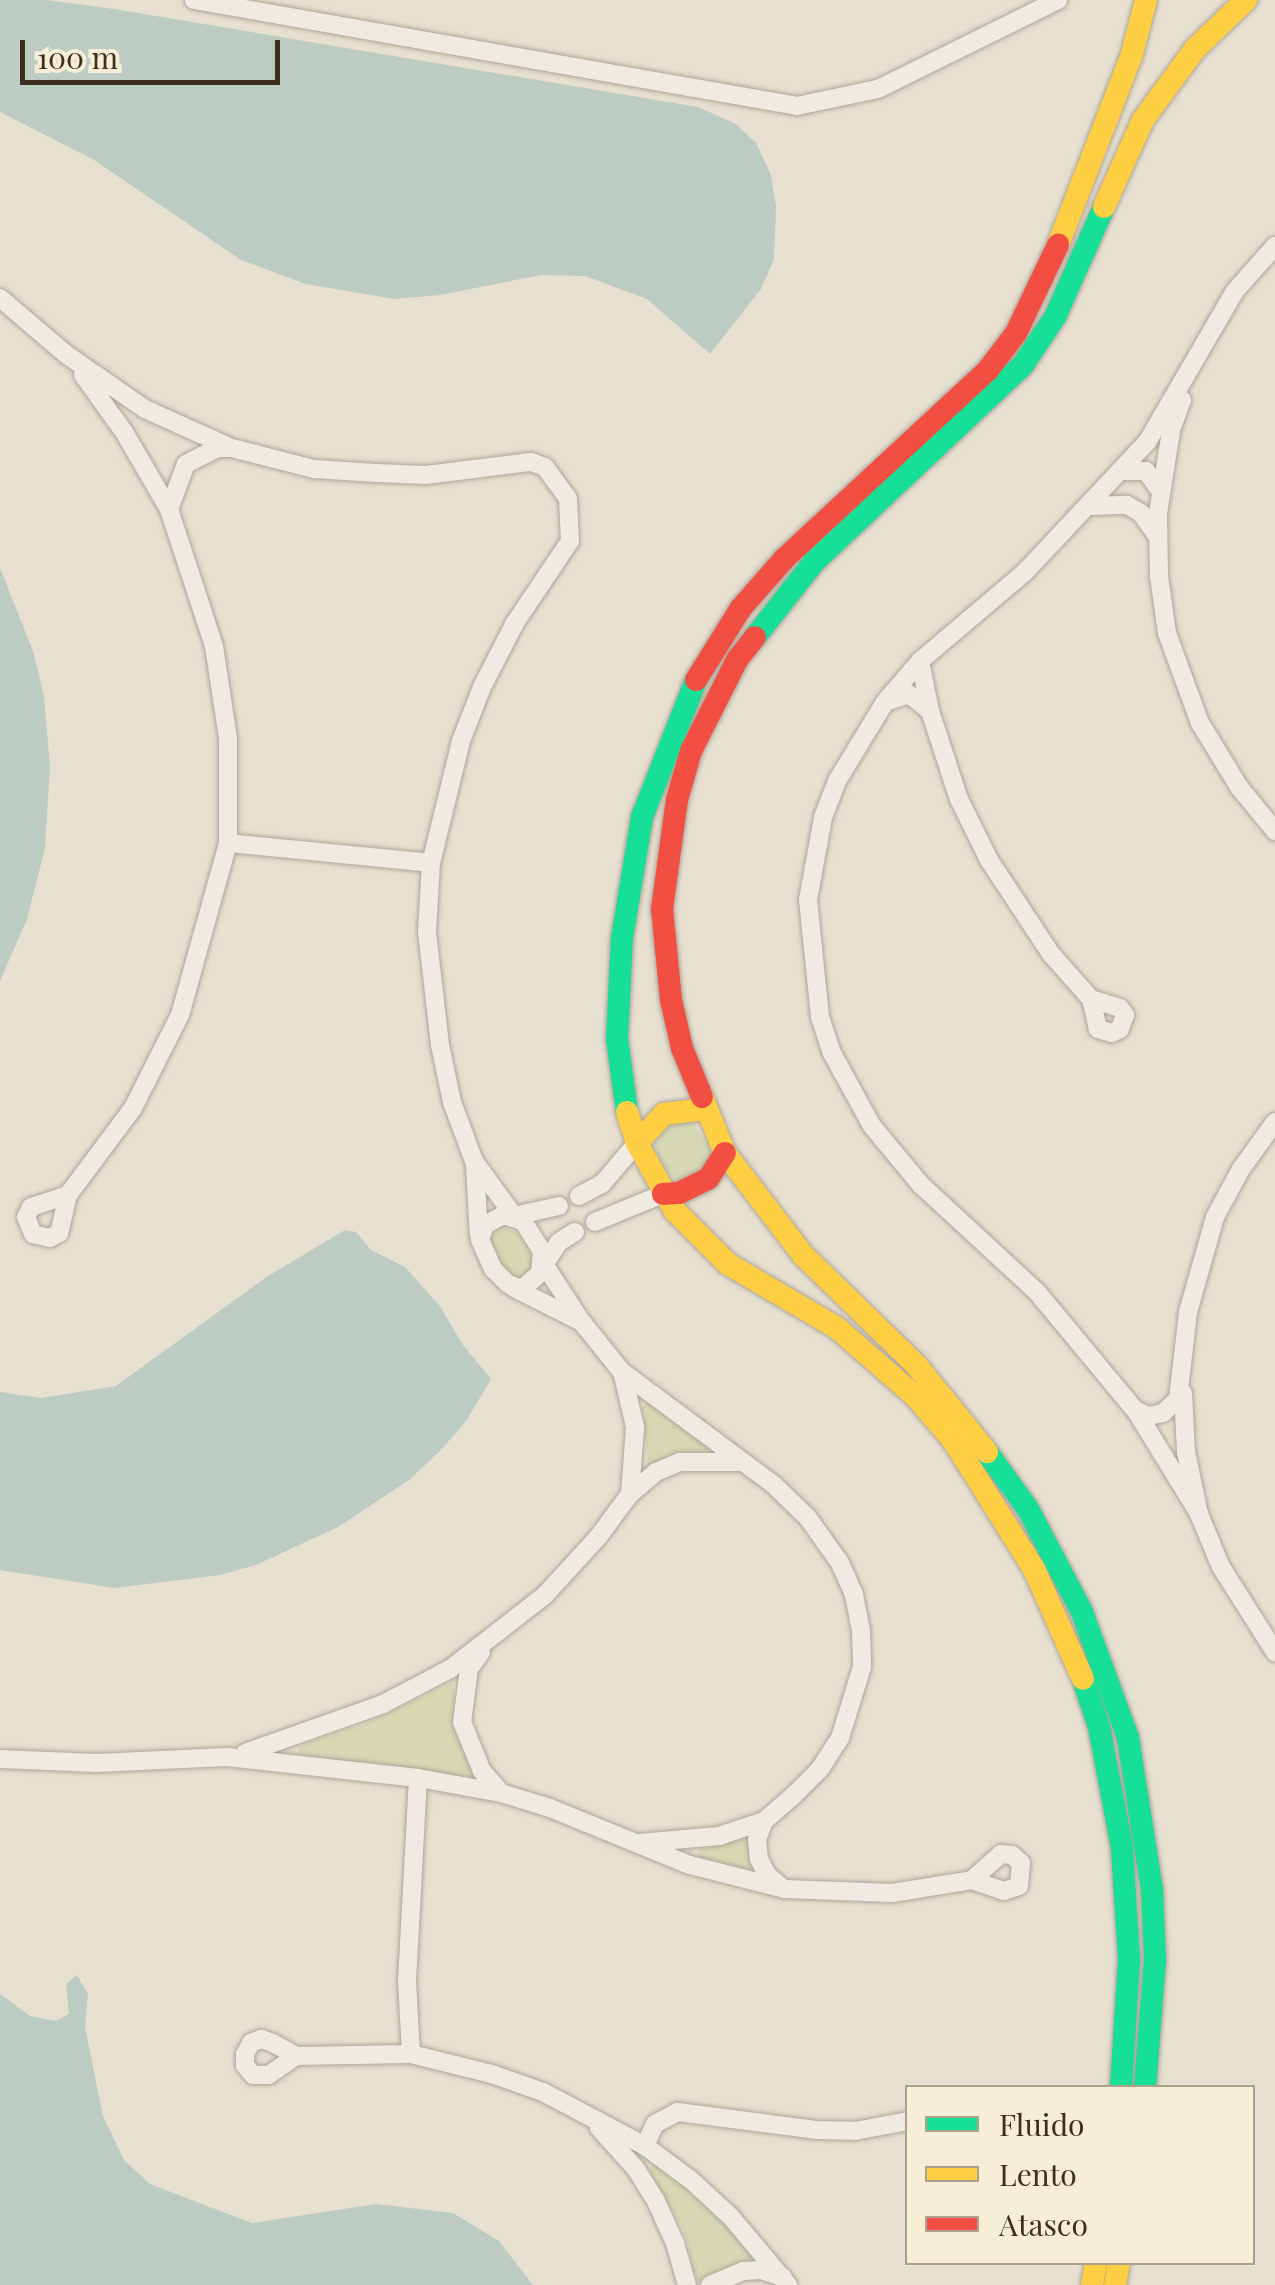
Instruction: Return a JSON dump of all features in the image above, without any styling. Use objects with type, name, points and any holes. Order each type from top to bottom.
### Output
[{"type":"street","points":[[194,0],[797,106],[878,89],[1058,0]]},
{"type":"street","points":[[1215,0],[1234,0]]},
{"type":"street","points":[[1145,2085],[1155,1959],[1150,1870],[1128,1738],[1082,1612],[1028,1509],[966,1424],[917,1366],[804,1255],[725,1153],[688,1071],[671,1000],[662,909],[676,800],[712,706],[769,614],[814,562],[996,395],[1023,365],[1055,317],[1142,120],[1195,49],[1246,0]]},
{"type":"street","points":[[1121,2085],[1129,1960],[1122,1848],[1099,1727],[1081,1674],[1034,1569],[952,1440],[916,1397],[837,1328],[728,1264],[697,1236],[664,1194],[637,1143],[619,1074],[622,938],[642,817],[679,714],[705,662],[741,608],[784,559],[988,370],[1016,333],[1077,206],[1145,3]]},
{"type":"street","points":[[1275,246],[1235,291],[1147,442],[1091,506],[978,616],[920,661],[885,702],[836,782],[814,858],[809,938],[820,1017],[851,1088],[892,1155],[1038,1292],[1136,1410],[1199,1514],[1221,1568],[1275,1652]]},
{"type":"street","points":[[0,298],[67,355],[144,409],[232,448],[314,470],[376,473],[426,475],[532,462],[545,467],[568,500],[570,541],[515,623],[482,687],[461,741],[431,864],[427,932],[431,989],[452,1102],[474,1160],[514,1216],[538,1240],[544,1264],[581,1321],[621,1371],[679,1410],[740,1462],[774,1485],[828,1543],[854,1595],[862,1667],[840,1738],[819,1770],[764,1821],[757,1840],[759,1859],[767,1876],[785,1889]]},
{"type":"street","points":[[67,355],[124,432],[169,509],[204,605],[217,660],[228,738],[228,844],[180,1015],[133,1108],[68,1195]]},
{"type":"street","points":[[1190,374],[1171,431],[1160,490],[1157,537],[1167,633],[1186,692],[1219,756],[1275,831]]},
{"type":"street","points":[[169,509],[186,464],[217,448],[232,448]]},
{"type":"street","points":[[1122,470],[1146,472],[1160,490]]},
{"type":"street","points":[[1091,506],[1127,505],[1140,513],[1157,537]]},
{"type":"street","points":[[920,661],[930,711],[960,798],[988,860],[1051,954],[1091,999]]},
{"type":"street","points":[[885,702],[910,694],[930,711]]},
{"type":"street","points":[[228,844],[431,864]]},
{"type":"street","points":[[580,1196],[602,1184],[664,1114],[704,1108]]},
{"type":"street","points":[[1199,1514],[1186,1452],[1182,1386],[1188,1312],[1214,1218],[1241,1168],[1275,1122]]},
{"type":"street","points":[[595,1222],[617,1210],[694,1188],[708,1179],[725,1153]]},
{"type":"street","points":[[474,1160],[480,1240],[493,1269],[514,1288],[581,1321]]},
{"type":"street","points":[[602,1184],[617,1210]]},
{"type":"street","points":[[480,1240],[485,1225],[492,1219],[559,1206]]},
{"type":"street","points":[[514,1288],[528,1286],[560,1242],[575,1232]]},
{"type":"street","points":[[621,1371],[635,1427],[630,1494]]},
{"type":"street","points":[[1136,1410],[1148,1416],[1163,1413],[1178,1399],[1182,1386]]},
{"type":"street","points":[[2,1757],[96,1762],[227,1756],[269,1748],[383,1704],[487,1644],[546,1595],[599,1536],[630,1494],[656,1472],[680,1462],[740,1462]]},
{"type":"street","points":[[487,1644],[469,1669],[462,1722],[482,1770],[501,1793]]},
{"type":"street","points":[[227,1756],[418,1778],[501,1793],[732,1879],[785,1889],[892,1893],[972,1880]]},
{"type":"street","points":[[411,2054],[407,1980],[418,1778]]},
{"type":"street","points":[[639,1843],[691,1841],[764,1821]]},
{"type":"street","points":[[296,2056],[411,2054],[492,2074],[543,2092],[645,2146],[731,2217],[786,2281]]},
{"type":"street","points":[[645,2146],[655,2124],[678,2112],[816,2130],[855,2131],[905,2122]]},
{"type":"street","points":[[592,2120],[636,2169],[656,2201],[676,2243],[687,2285]]},
{"type":"street","points":[[710,2285],[743,2271],[761,2270],[786,2281]]},
{"type":"green space","points":[[690,1118],[711,1149],[710,1162],[691,1180],[676,1179],[665,1170],[655,1150],[655,1135],[663,1123]]},
{"type":"green space","points":[[500,1226],[526,1236],[534,1249],[536,1263],[525,1283],[502,1271],[489,1241]]},
{"type":"green space","points":[[653,1399],[714,1444],[706,1452],[678,1456],[648,1470],[643,1406]]},
{"type":"green space","points":[[453,1682],[457,1725],[475,1781],[299,1755],[298,1749],[304,1744],[367,1723]]},
{"type":"green space","points":[[747,1837],[753,1840],[758,1873],[696,1861],[699,1849]]},
{"type":"green space","points":[[653,2162],[710,2206],[759,2260],[698,2283],[684,2231],[650,2172]]},
{"type":"shaded area","points":[[0,0],[47,0],[114,9],[698,107],[736,124],[756,143],[771,175],[776,207],[774,259],[761,289],[710,354],[647,299],[585,276],[541,275],[440,295],[394,299],[306,284],[241,260],[94,160],[0,112]]},
{"type":"shaded area","points":[[0,568],[33,651],[44,696],[50,767],[45,848],[27,919],[0,981]]},
{"type":"shaded area","points":[[345,1230],[356,1232],[371,1250],[405,1267],[440,1306],[463,1345],[491,1379],[467,1420],[440,1451],[409,1480],[338,1527],[256,1565],[220,1575],[114,1588],[0,1570],[0,1392],[41,1398],[116,1386],[265,1278]]},
{"type":"shaded area","points":[[77,1975],[88,1994],[85,2027],[103,2116],[124,2160],[150,2184],[252,2223],[376,2204],[453,2213],[499,2241],[533,2285],[0,2285],[0,1994],[30,2016],[56,2021],[69,2014],[66,1984]]},
{"type":"traffic: fast","points":[[755,637],[814,562],[1023,365],[1055,317],[1104,207]]},
{"type":"traffic: fast","points":[[627,1112],[617,1039],[622,938],[642,817],[696,680]]},
{"type":"traffic: fast","points":[[987,1452],[1028,1509],[1082,1612],[1128,1738],[1152,1889],[1155,1959],[1145,2085]]},
{"type":"traffic: fast","points":[[1083,1679],[1099,1727],[1122,1848],[1129,1960],[1121,2085]]},
{"type":"traffic: slow","points":[[1058,245],[1132,54],[1146,0]]},
{"type":"traffic: slow","points":[[1104,207],[1143,120],[1195,49],[1246,0]]},
{"type":"traffic: slow","points":[[702,1097],[725,1153],[803,1255],[917,1366],[987,1452]]},
{"type":"traffic: slow","points":[[637,1143],[664,1114],[703,1109]]},
{"type":"traffic: slow","points":[[627,1112],[637,1143],[675,1211],[728,1264],[837,1328],[916,1397],[953,1440],[1034,1569],[1083,1679]]},
{"type":"traffic: slow","points":[[1092,2285],[1095,2265]]},
{"type":"traffic: slow","points":[[1115,2285],[1118,2265]]},
{"type":"traffic: jam","points":[[696,680],[741,608],[784,559],[988,370],[1016,333],[1058,245]]},
{"type":"traffic: jam","points":[[702,1097],[682,1048],[671,1000],[662,909],[677,800],[691,751],[737,660],[755,637]]},
{"type":"traffic: jam","points":[[663,1194],[679,1193],[708,1179],[725,1153]]}]
